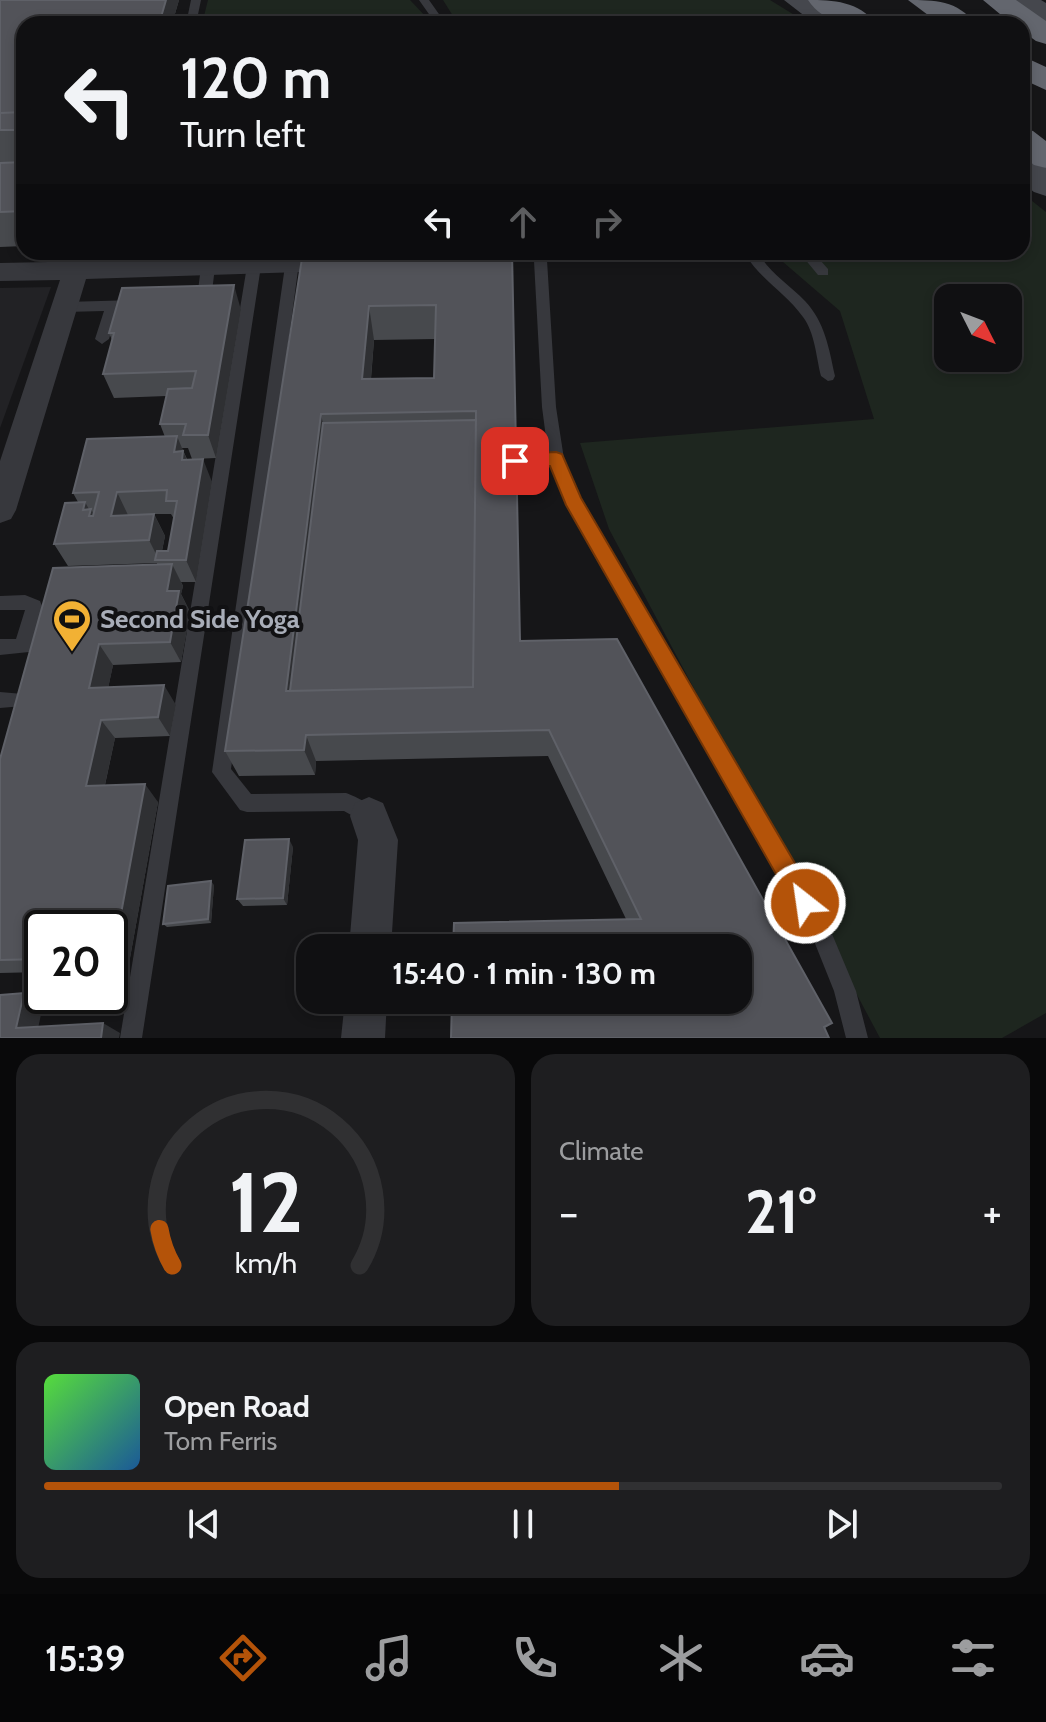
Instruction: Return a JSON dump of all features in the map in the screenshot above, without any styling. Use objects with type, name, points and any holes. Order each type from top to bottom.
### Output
[{"type":"highway","points":[[822,0],[870,11]]},
{"type":"highway","points":[[922,0],[947,16]]},
{"type":"highway","points":[[997,0],[1019,16]]},
{"type":"main road","points":[[798,0],[822,16]]},
{"type":"main road","points":[[1021,0],[1046,15]]},
{"type":"street","points":[[0,272],[292,266]]},
{"type":"street","points":[[2,498],[76,270]]},
{"type":"street","points":[[369,816],[378,840],[371,934]]},
{"type":"street","points":[[363,1038],[365,1014]]},
{"type":"lane","points":[[539,260],[549,407],[556,459],[572,500],[820,929],[845,991],[857,1038]]},
{"type":"lane","points":[[754,260],[757,267],[806,311],[815,328],[828,376]]},
{"type":"lane","points":[[813,260],[823,272]]},
{"type":"lane","points":[[323,264],[292,266],[221,772],[247,803],[346,802],[369,816]]},
{"type":"lane","points":[[131,1038],[254,266]]},
{"type":"lane","points":[[184,303],[204,300],[208,267]]},
{"type":"lane","points":[[65,307],[155,304]]},
{"type":"lane","points":[[102,339],[112,306]]},
{"type":"lane","points":[[515,461],[556,459]]},
{"type":"lane","points":[[264,467],[284,466]]},
{"type":"lane","points":[[0,603],[25,602],[34,606],[23,647],[0,647]]},
{"type":"shaded area","points":[[208,0],[410,0],[425,16],[204,16]]},
{"type":"shaded area","points":[[443,0],[770,0],[796,16],[453,16]]},
{"type":"shaded area","points":[[1030,199],[1046,212],[1046,1013],[1002,1038],[880,1038],[609,529],[580,443],[874,419],[840,311],[783,262],[1030,260]]},
{"type":"shaded area","points":[[51,287],[0,428],[0,288]]},
{"type":"building","points":[[0,0],[166,0],[161,16],[16,16],[16,112],[0,113]]},
{"type":"building","points":[[16,112],[16,130],[0,130],[0,113]]},
{"type":"building","points":[[16,162],[16,211],[0,212],[0,163]]},
{"type":"building","points":[[302,260],[512,260],[520,641],[617,639],[832,1023],[824,1027],[829,1038],[451,1038],[452,1014],[752,1014],[752,934],[454,934],[454,923],[641,919],[549,730],[306,735],[304,750],[225,751]],"holes":[[[436,305],[434,378],[362,379],[369,306]],[[476,411],[473,687],[286,691],[321,414]]]},
{"type":"building","points":[[234,285],[208,435],[183,435],[186,424],[160,424],[168,389],[192,388],[196,371],[103,374],[114,333],[109,333],[122,288]]},
{"type":"building","points":[[476,420],[473,687],[290,691],[323,423]]},
{"type":"building","points":[[177,436],[174,452],[183,451],[182,460],[203,459],[186,560],[155,560],[157,551],[168,551],[177,501],[166,501],[167,490],[117,492],[111,516],[154,514],[149,540],[54,544],[65,503],[85,502],[83,510],[91,509],[89,516],[93,516],[99,492],[73,493],[87,439]]},
{"type":"building","points":[[172,564],[167,591],[179,591],[170,642],[99,644],[89,688],[164,685],[158,717],[101,720],[86,786],[145,784],[122,910],[24,910],[24,959],[0,960],[0,759],[53,568]]},
{"type":"building","points":[[289,839],[283,898],[237,899],[245,840]]},
{"type":"building","points":[[211,881],[208,919],[163,924],[168,886]]},
{"type":"building","points":[[24,993],[16,1028],[103,1023],[101,1038],[0,1038],[0,995]]},
{"type":"place","name":"Second Side Yoga","points":[[72,653]]},
{"type":"route","points":[[515,461],[556,459],[572,500],[805,903]]}]
